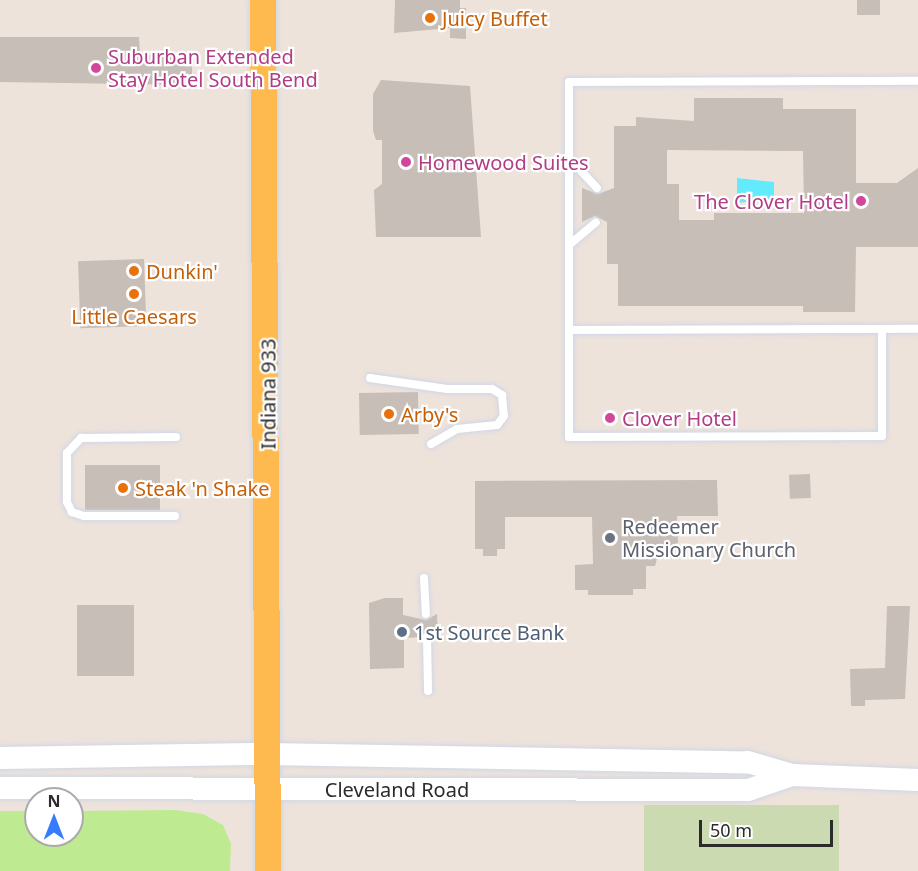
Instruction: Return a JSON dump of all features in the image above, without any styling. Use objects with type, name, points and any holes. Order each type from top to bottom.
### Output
[{"type":"main road","name":"Indiana 933","points":[[263,0],[268,871]]},
{"type":"main road","name":"Cleveland Road","points":[[0,758],[267,754],[748,762],[792,775],[918,780]]},
{"type":"main road","name":"Cleveland Road","points":[[0,788],[748,790],[792,775]]},
{"type":"lane","points":[[882,329],[882,436],[569,437],[569,82],[918,81]]},
{"type":"lane","points":[[569,158],[597,188]]},
{"type":"lane","points":[[569,244],[596,222]]},
{"type":"lane","points":[[569,330],[918,329]]},
{"type":"lane","points":[[370,378],[447,389],[492,389],[502,395],[504,416],[497,425],[457,429],[431,444]]},
{"type":"lane","points":[[175,516],[84,516],[72,512],[67,502],[67,453],[81,438],[176,437]]},
{"type":"lane","points":[[424,578],[426,614]]},
{"type":"lane","points":[[427,637],[428,691]]},
{"type":"green space","points":[[644,805],[839,805],[839,871],[644,871]]},
{"type":"green space","points":[[175,810],[203,814],[223,825],[231,844],[230,871],[0,871],[0,811],[24,811],[24,847],[84,847],[84,811]]},
{"type":"water","points":[[737,178],[774,182],[774,198],[737,203]]},
{"type":"building","name":"Juicy Buffet","points":[[395,0],[460,0],[460,8],[466,8],[466,39],[450,38],[450,28],[394,33]]},
{"type":"building","points":[[857,0],[880,0],[880,15],[857,15]]},
{"type":"building","name":"Suburban Extended Stay Hotel South Bend","points":[[0,37],[139,37],[140,55],[192,55],[192,85],[0,82]]},
{"type":"building","name":"Homewood Suites","points":[[381,80],[470,86],[481,237],[376,237],[374,190],[382,184],[382,140],[376,140],[373,131],[373,94]]},
{"type":"building","name":"The Clover Hotel","points":[[694,98],[783,98],[783,109],[856,109],[856,183],[897,183],[918,168],[918,247],[856,247],[855,312],[803,312],[803,306],[618,306],[618,264],[607,264],[607,222],[595,216],[582,222],[582,188],[598,194],[614,188],[614,126],[636,126],[636,117],[694,121]],"holes":[[[667,150],[803,151],[804,213],[714,213],[714,220],[679,220],[679,184],[667,184]]]},
{"type":"building","points":[[144,259],[146,326],[80,328],[78,261]]},
{"type":"building","name":"Arby's","points":[[418,392],[419,434],[360,435],[359,393]]},
{"type":"building","name":"Steak 'n Shake","points":[[85,465],[160,465],[160,510],[85,510]]},
{"type":"building","points":[[810,474],[811,498],[790,499],[789,475]]},
{"type":"building","name":"Redeemer Missionary Church","points":[[717,480],[718,516],[677,516],[678,543],[659,551],[655,566],[646,566],[646,589],[633,589],[633,595],[588,595],[588,590],[575,590],[575,565],[593,564],[592,517],[505,517],[505,549],[497,549],[497,556],[483,556],[483,549],[475,549],[475,481]]},
{"type":"building","name":"1st Source Bank","points":[[385,598],[403,598],[403,615],[426,620],[437,614],[438,637],[427,631],[421,637],[404,638],[404,668],[370,669],[369,603]]},
{"type":"building","points":[[77,605],[134,605],[134,676],[77,676]]},
{"type":"building","points":[[887,606],[910,606],[905,699],[865,700],[865,706],[851,706],[850,669],[885,668]]},
{"type":"place","name":"Juicy Buffet","points":[[430,18]]},
{"type":"place","name":"Suburban Extended Stay Hotel South Bend","points":[[96,68]]},
{"type":"place","name":"Homewood Suites","points":[[406,162]]},
{"type":"place","name":"The Clover Hotel","points":[[861,201]]},
{"type":"place","name":"Dunkin'","points":[[134,271]]},
{"type":"place","name":"Little Caesars","points":[[134,294]]},
{"type":"place","name":"Arby's","points":[[389,414]]},
{"type":"place","name":"Clover Hotel","points":[[610,418]]},
{"type":"place","name":"Steak 'n Shake","points":[[123,488]]},
{"type":"place","name":"Redeemer Missionary Church","points":[[610,538]]},
{"type":"place","name":"1st Source Bank","points":[[402,632]]}]
